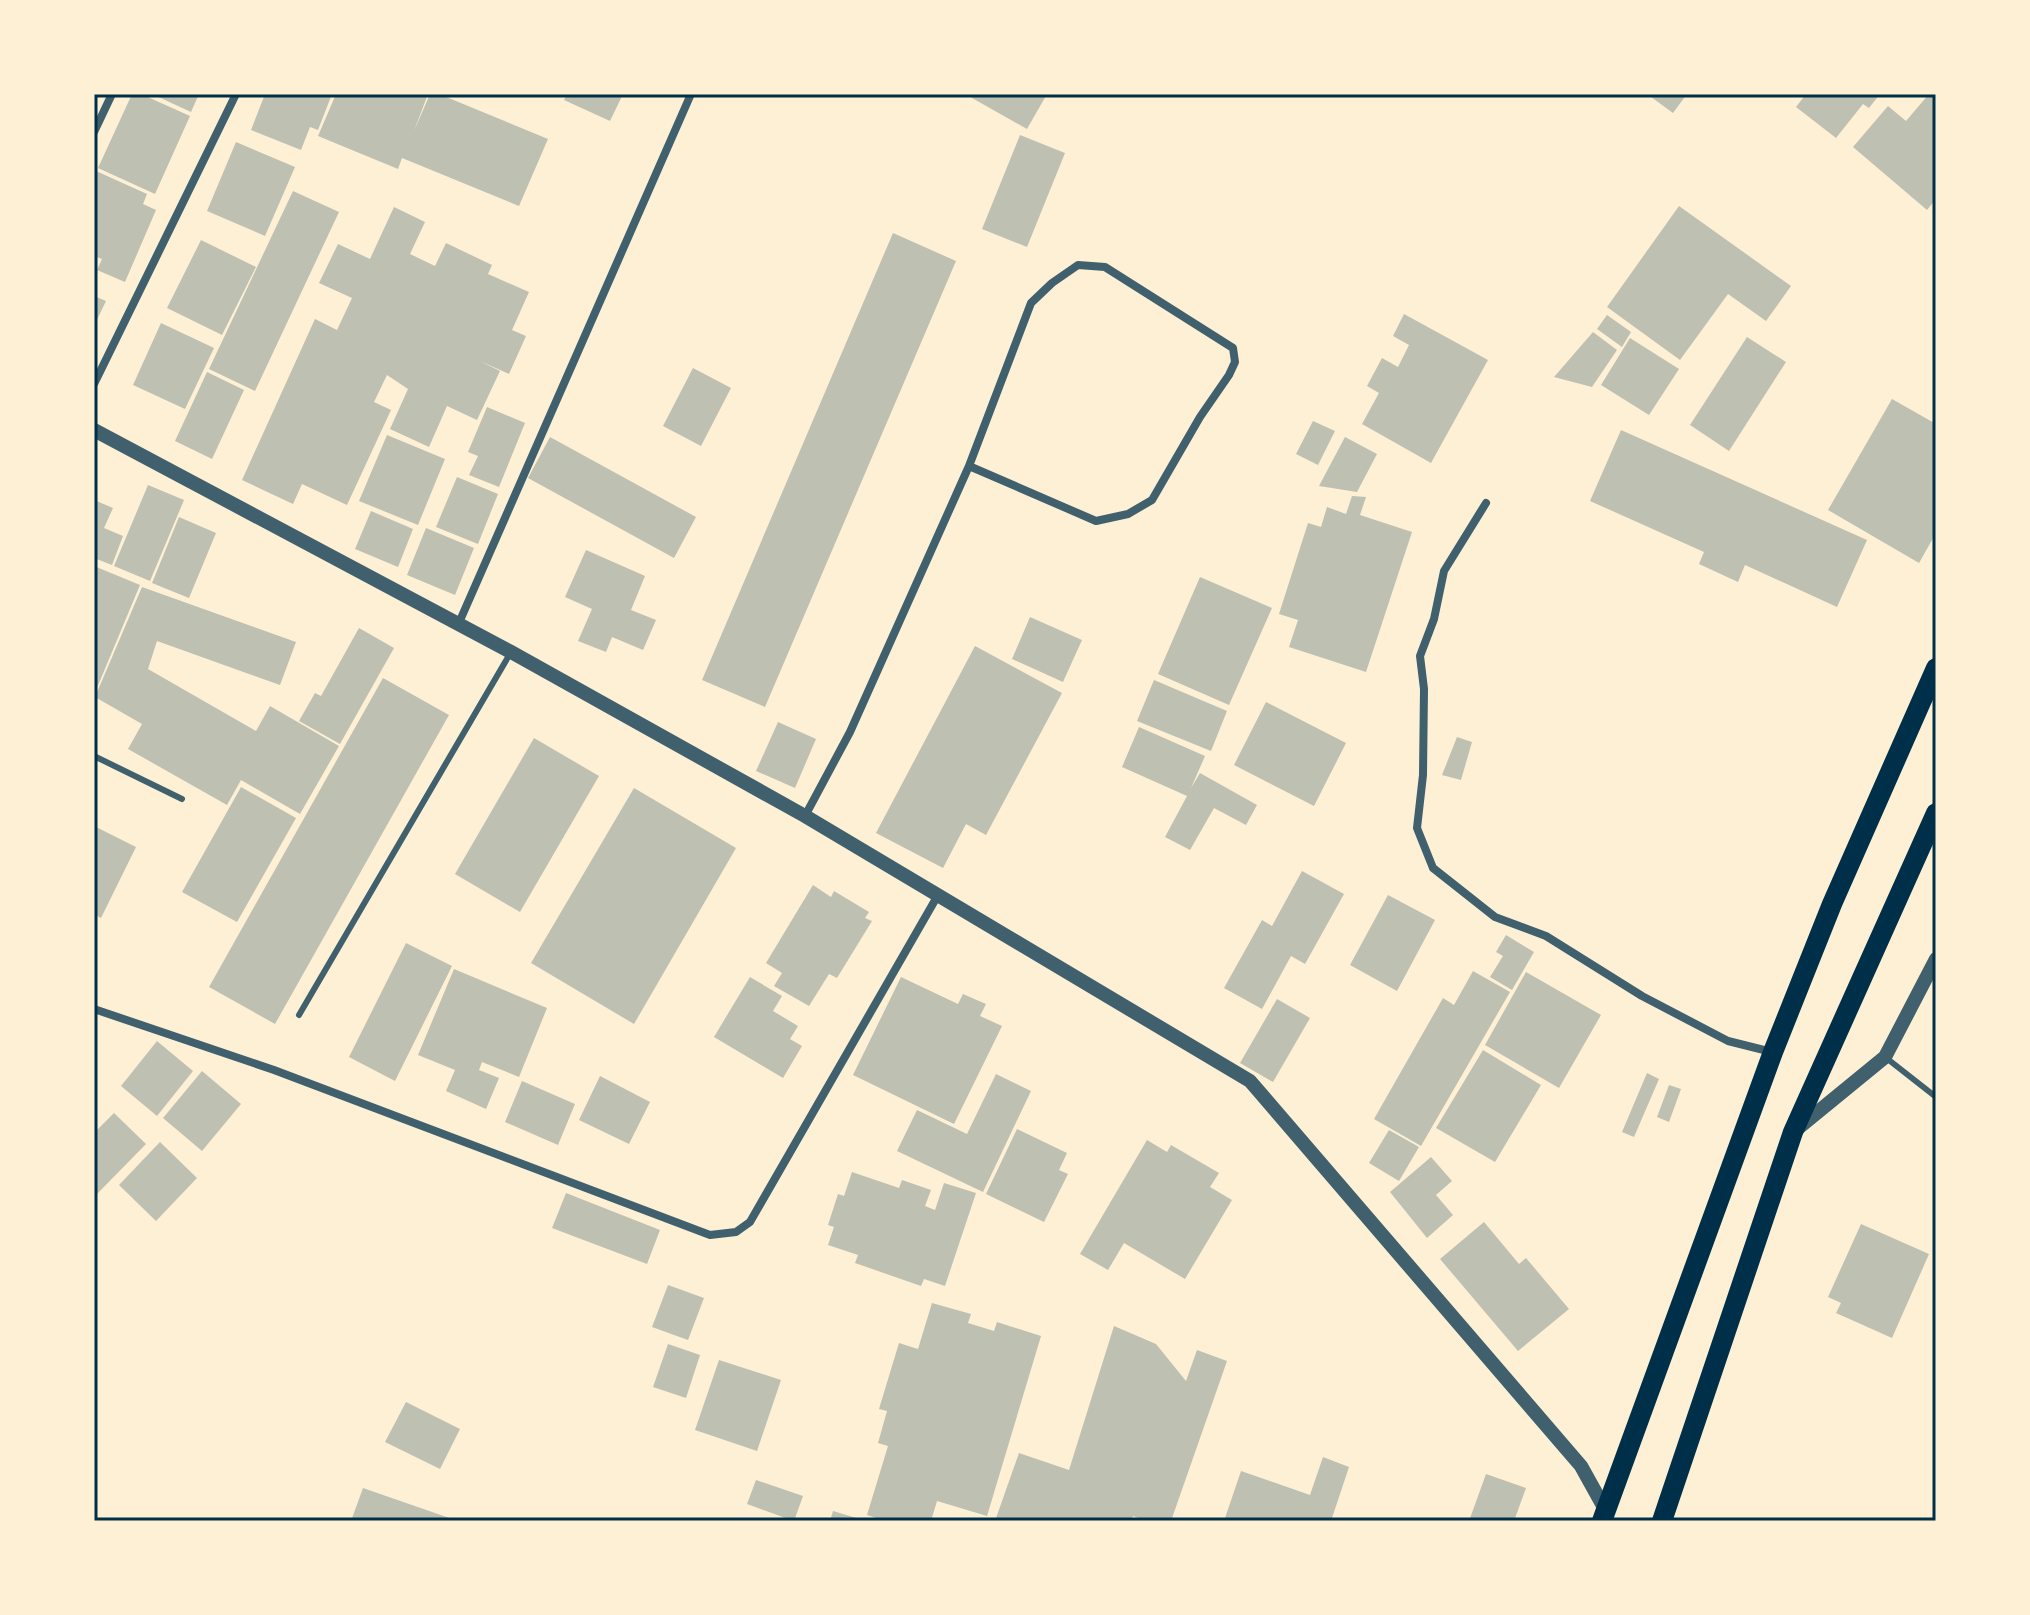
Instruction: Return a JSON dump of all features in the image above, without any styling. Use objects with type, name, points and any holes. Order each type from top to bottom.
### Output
[{"type":"main road","points":[[1604,1516],[1773,1052],[1832,904],[1936,668]]},
{"type":"main road","points":[[1662,1521],[1793,1132],[1936,813]]},
{"type":"street","points":[[94,132],[112,94]]},
{"type":"street","points":[[94,384],[236,94]]},
{"type":"street","points":[[458,625],[691,94]]},
{"type":"street","points":[[805,816],[850,732],[969,466],[1031,303],[1078,265],[1105,267],[1233,348],[1235,362],[1229,375],[1152,500],[1128,514],[1096,521],[969,466]]},
{"type":"street","points":[[94,430],[511,652],[805,816],[1250,1081],[1581,1466],[1604,1516]]},
{"type":"street","points":[[1486,503],[1444,571],[1434,619],[1420,656],[1424,689],[1423,775],[1417,828],[1433,868],[1495,917],[1546,936],[1642,996],[1728,1041],[1773,1052]]},
{"type":"street","points":[[94,1009],[274,1070],[710,1235],[736,1232],[750,1222],[938,895]]},
{"type":"street","points":[[1793,1132],[1885,1057],[1936,959]]},
{"type":"lane","points":[[299,1015],[511,652]]},
{"type":"lane","points":[[94,756],[182,799]]},
{"type":"lane","points":[[1885,1057],[1936,1097]]},
{"type":"building","points":[[132,94],[141,94],[190,116],[155,194],[98,168]]},
{"type":"building","points":[[152,94],[199,94],[191,112]]},
{"type":"building","points":[[265,94],[332,94],[318,130],[310,127],[301,150],[251,130]]},
{"type":"building","points":[[336,94],[428,94],[414,131],[430,94],[439,94],[548,139],[519,206],[402,158],[398,169],[318,136]]},
{"type":"building","points":[[567,94],[623,94],[610,121],[564,100]]},
{"type":"building","points":[[965,94],[1047,94],[1027,129]]},
{"type":"building","points":[[1647,94],[1687,94],[1673,113]]},
{"type":"building","points":[[1806,94],[1880,94],[1869,108],[1863,104],[1836,138],[1796,107]]},
{"type":"building","points":[[1929,94],[1936,99],[1936,199],[1927,210],[1853,147],[1888,106],[1906,121]]},
{"type":"building","points":[[1020,135],[1065,153],[1027,247],[982,229]]},
{"type":"building","points":[[236,142],[295,167],[265,236],[207,211]]},
{"type":"building","points":[[96,171],[147,194],[143,204],[156,210],[125,282],[97,270],[102,259],[94,256]]},
{"type":"building","points":[[293,191],[339,212],[255,391],[209,369]]},
{"type":"building","points":[[1679,206],[1791,286],[1766,321],[1728,294],[1680,360],[1607,307]]},
{"type":"building","points":[[394,207],[425,222],[410,254],[435,266],[446,243],[492,265],[488,274],[529,292],[512,330],[526,336],[509,374],[480,361],[500,371],[477,420],[447,406],[429,447],[390,429],[408,389],[387,375],[374,402],[391,410],[347,505],[302,484],[293,504],[242,480],[315,319],[337,330],[352,298],[319,283],[338,244],[370,259]]},
{"type":"building","points":[[893,233],[956,261],[765,707],[702,680]]},
{"type":"building","points":[[201,240],[256,267],[222,335],[167,308]]},
{"type":"building","points":[[94,296],[106,301],[94,326]]},
{"type":"building","points":[[1404,314],[1488,360],[1431,463],[1362,424],[1379,393],[1367,386],[1382,358],[1398,367],[1409,345],[1393,336]]},
{"type":"building","points":[[1607,315],[1631,332],[1622,347],[1597,329]]},
{"type":"building","points":[[161,323],[214,348],[185,409],[133,385]]},
{"type":"building","points":[[1593,332],[1617,350],[1592,387],[1554,377]]},
{"type":"building","points":[[1747,337],[1786,362],[1729,451],[1690,425]]},
{"type":"building","points":[[1630,338],[1679,369],[1649,415],[1601,385]]},
{"type":"building","points":[[693,368],[731,388],[701,446],[663,426]]},
{"type":"building","points":[[207,372],[244,390],[212,459],[175,441]]},
{"type":"building","points":[[1892,399],[1936,424],[1936,533],[1919,563],[1828,510]]},
{"type":"building","points":[[487,407],[525,423],[499,487],[469,475],[478,456],[468,452]]},
{"type":"building","points":[[1313,421],[1335,431],[1318,465],[1296,454]]},
{"type":"building","points":[[1621,430],[1867,540],[1837,607],[1745,565],[1738,582],[1699,564],[1704,552],[1590,501]]},
{"type":"building","points":[[387,435],[445,459],[418,525],[359,501]]},
{"type":"building","points":[[550,437],[696,517],[674,558],[528,478]]},
{"type":"building","points":[[1345,437],[1377,454],[1357,492],[1319,486]]},
{"type":"building","points":[[457,477],[498,494],[478,544],[436,527]]},
{"type":"building","points":[[148,485],[184,500],[150,581],[114,566]]},
{"type":"building","points":[[1352,496],[1366,497],[1360,515],[1412,532],[1366,672],[1289,647],[1298,620],[1279,614],[1308,523],[1321,527],[1327,507],[1346,514]]},
{"type":"building","points":[[94,500],[113,508],[104,528],[123,536],[112,565],[94,558]]},
{"type":"building","points":[[371,511],[413,529],[398,567],[355,549]]},
{"type":"building","points":[[179,517],[216,533],[189,598],[152,583]]},
{"type":"building","points":[[426,528],[474,548],[455,595],[407,575]]},
{"type":"building","points":[[586,550],[645,576],[631,610],[656,620],[643,650],[612,637],[606,652],[578,641],[592,609],[565,597]]},
{"type":"building","points":[[94,566],[140,585],[94,695]]},
{"type":"building","points":[[1200,577],[1272,608],[1229,705],[1158,674]]},
{"type":"building","points":[[142,587],[296,642],[280,685],[157,641],[148,669],[256,731],[270,706],[339,746],[300,814],[241,780],[227,805],[128,749],[142,724],[95,697]]},
{"type":"building","points":[[1030,617],[1082,640],[1063,682],[1012,659]]},
{"type":"building","points":[[359,628],[394,648],[340,744],[299,721],[315,693],[321,696]]},
{"type":"building","points":[[975,646],[1062,693],[986,835],[966,824],[943,868],[876,833]]},
{"type":"building","points":[[383,678],[449,715],[275,1024],[209,987]]},
{"type":"building","points":[[1154,680],[1227,711],[1211,751],[1137,721]]},
{"type":"building","points":[[1266,702],[1346,743],[1314,806],[1234,765]]},
{"type":"building","points":[[778,722],[816,739],[795,788],[756,771]]},
{"type":"building","points":[[1139,727],[1205,756],[1191,788],[1200,773],[1257,805],[1246,825],[1214,808],[1190,850],[1165,837],[1187,796],[1122,767]]},
{"type":"building","points":[[1457,737],[1472,742],[1461,780],[1442,775]]},
{"type":"building","points":[[534,738],[599,776],[520,912],[455,874]]},
{"type":"building","points":[[241,787],[296,818],[237,922],[182,892]]},
{"type":"building","points":[[634,788],[736,848],[634,1024],[531,963]]},
{"type":"building","points":[[94,826],[136,847],[101,918],[94,914]]},
{"type":"building","points":[[1302,871],[1344,894],[1305,964],[1291,956],[1262,1009],[1224,988],[1262,920],[1272,926]]},
{"type":"building","points":[[813,885],[831,897],[834,891],[869,912],[865,918],[872,921],[837,978],[829,974],[809,1006],[774,986],[782,973],[766,963]]},
{"type":"building","points":[[1388,895],[1435,920],[1397,991],[1350,965]]},
{"type":"building","points":[[1506,935],[1534,952],[1512,990],[1490,977],[1503,956],[1496,952]]},
{"type":"building","points":[[406,943],[452,966],[395,1081],[349,1057]]},
{"type":"building","points":[[454,969],[547,1008],[519,1077],[482,1062],[479,1070],[499,1078],[486,1109],[446,1091],[455,1070],[418,1055]]},
{"type":"building","points":[[1473,971],[1510,992],[1421,1146],[1374,1119],[1443,998],[1454,1005]]},
{"type":"building","points":[[1526,972],[1601,1015],[1559,1088],[1485,1045]]},
{"type":"building","points":[[750,977],[782,996],[773,1011],[798,1026],[790,1039],[802,1046],[783,1078],[714,1037]]},
{"type":"building","points":[[901,977],[958,1004],[963,994],[986,1004],[980,1016],[1002,1026],[954,1124],[853,1075]]},
{"type":"building","points":[[1277,999],[1310,1018],[1273,1082],[1240,1063]]},
{"type":"building","points":[[157,1041],[193,1071],[157,1116],[121,1086]]},
{"type":"building","points":[[1483,1050],[1541,1085],[1495,1162],[1436,1128]]},
{"type":"building","points":[[202,1071],[241,1104],[202,1151],[163,1118]]},
{"type":"building","points":[[1647,1073],[1659,1079],[1634,1137],[1622,1132]]},
{"type":"building","points":[[996,1074],[1031,1091],[983,1192],[897,1151],[917,1110],[967,1134]]},
{"type":"building","points":[[600,1076],[650,1102],[629,1144],[579,1120]]},
{"type":"building","points":[[522,1081],[575,1104],[558,1145],[505,1122]]},
{"type":"building","points":[[1669,1085],[1681,1089],[1669,1122],[1657,1117]]},
{"type":"building","points":[[114,1113],[146,1144],[97,1194],[94,1191],[94,1133]]},
{"type":"building","points":[[1017,1129],[1067,1153],[1059,1170],[1068,1174],[1044,1222],[986,1194]]},
{"type":"building","points":[[1389,1130],[1419,1147],[1399,1181],[1369,1163]]},
{"type":"building","points":[[1147,1140],[1167,1152],[1171,1145],[1219,1173],[1210,1187],[1232,1200],[1185,1279],[1124,1243],[1108,1270],[1080,1254]]},
{"type":"building","points":[[160,1142],[197,1178],[156,1221],[119,1185]]},
{"type":"building","points":[[1431,1157],[1452,1181],[1436,1195],[1453,1215],[1427,1238],[1390,1192]]},
{"type":"building","points":[[852,1172],[899,1188],[902,1180],[931,1190],[925,1206],[935,1210],[944,1183],[976,1193],[945,1286],[924,1279],[921,1286],[855,1263],[858,1255],[828,1245],[834,1227],[828,1225],[838,1194],[844,1196]]},
{"type":"building","points":[[566,1193],[660,1230],[647,1264],[552,1228]]},
{"type":"building","points":[[1484,1222],[1519,1264],[1526,1258],[1569,1309],[1518,1351],[1440,1259]]},
{"type":"building","points":[[1861,1224],[1929,1254],[1892,1338],[1836,1313],[1841,1303],[1828,1297]]},
{"type":"building","points":[[668,1285],[704,1298],[688,1340],[652,1327]]},
{"type":"building","points":[[932,1303],[971,1314],[968,1323],[994,1331],[997,1322],[1041,1336],[987,1516],[937,1501],[931,1521],[886,1521],[867,1515],[888,1446],[878,1443],[887,1411],[879,1409],[899,1343],[918,1349]]},
{"type":"building","points":[[1114,1326],[1156,1344],[1186,1381],[1197,1350],[1227,1361],[1171,1521],[1146,1521],[1133,1516],[1131,1521],[995,1521],[1019,1453],[1069,1470]]},
{"type":"building","points":[[668,1344],[700,1355],[686,1398],[653,1387]]},
{"type":"building","points":[[719,1360],[781,1380],[757,1451],[695,1430]]},
{"type":"building","points":[[406,1402],[460,1429],[440,1469],[385,1442]]},
{"type":"building","points":[[1323,1457],[1349,1467],[1331,1521],[1224,1521],[1241,1471],[1310,1495]]},
{"type":"building","points":[[1486,1474],[1526,1488],[1514,1521],[1469,1521]]},
{"type":"building","points":[[756,1480],[803,1496],[794,1521],[747,1504]]},
{"type":"building","points":[[363,1488],[458,1521],[351,1521]]},
{"type":"building","points":[[833,1511],[863,1520],[863,1521],[830,1521]]}]
